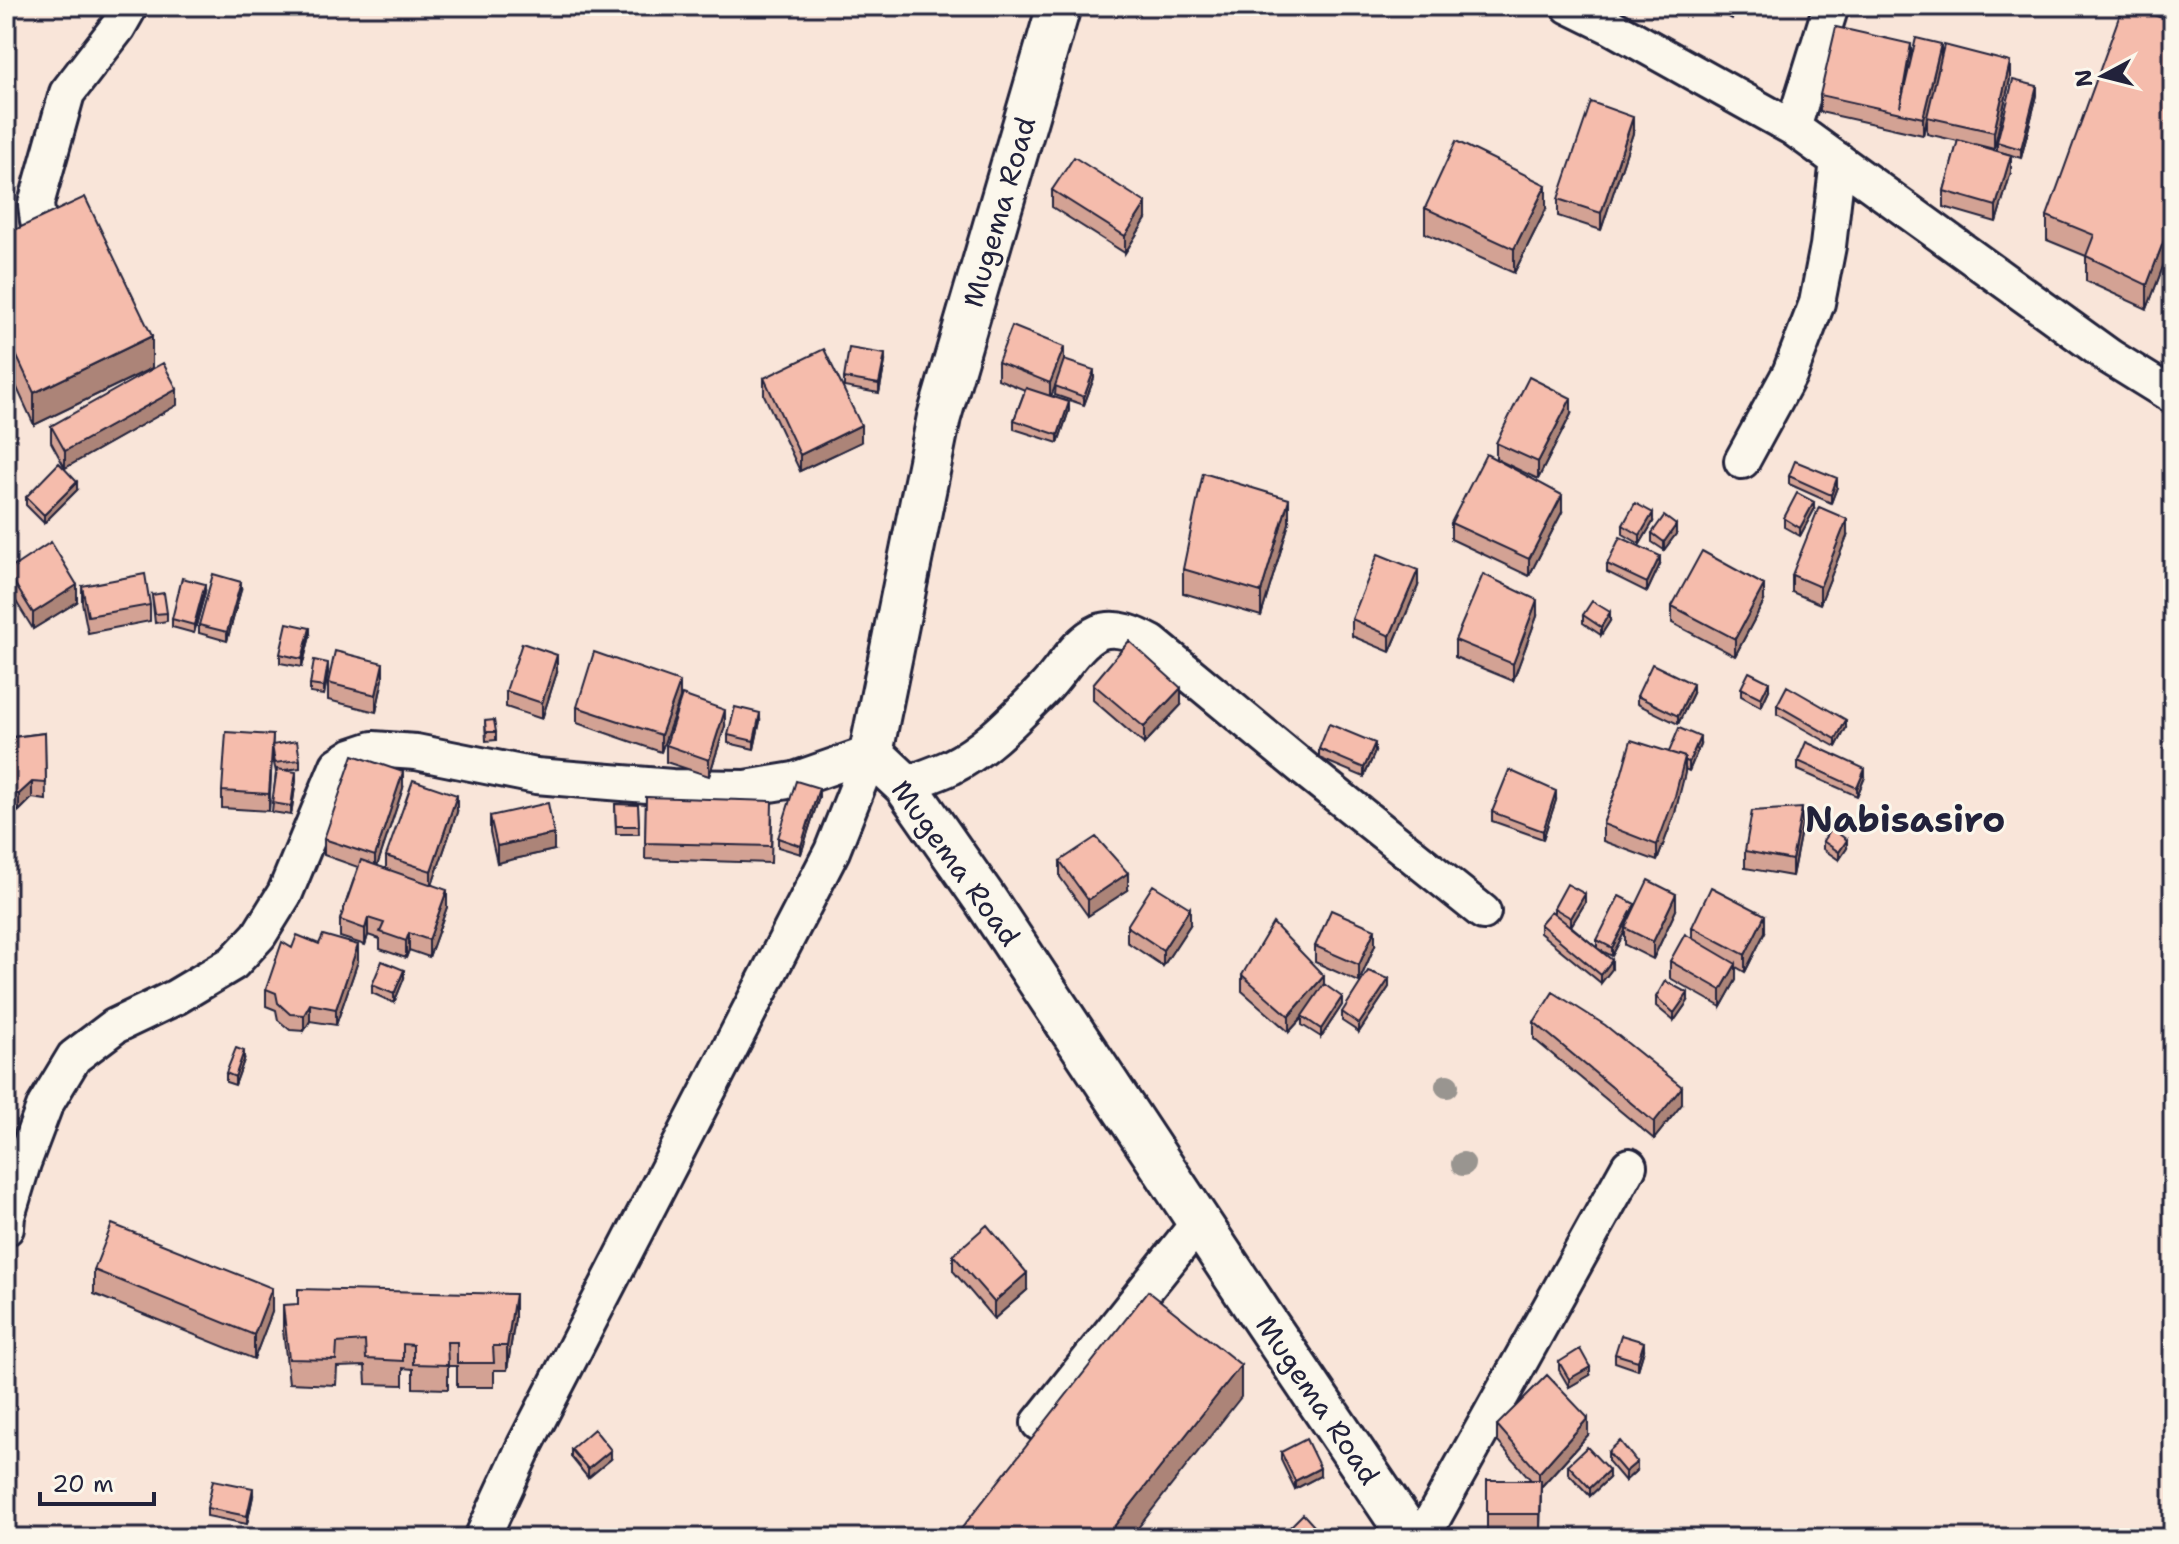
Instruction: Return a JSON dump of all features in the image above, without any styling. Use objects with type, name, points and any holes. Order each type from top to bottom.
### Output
[{"type":"street","points":[[38,221],[36,204],[67,93],[118,27],[130,6]]},
{"type":"street","name":"Mugema Road","points":[[1059,6],[939,417],[871,753],[905,785],[984,898],[1411,1538]]},
{"type":"street","points":[[1569,6],[1793,128],[2110,357],[2173,396]]},
{"type":"street","points":[[1793,128],[1831,6]]},
{"type":"street","points":[[1742,461],[1790,373],[1817,303],[1828,246],[1838,160]]},
{"type":"street","points":[[905,785],[952,766],[988,743],[1047,686],[1085,641],[1101,631],[1132,633],[1152,643],[1483,912]]},
{"type":"street","points":[[6,1228],[23,1163],[45,1105],[74,1057],[115,1026],[176,997],[233,963],[259,935],[285,893],[338,765],[352,756],[373,749],[416,752],[536,776],[672,787],[746,788],[794,780],[871,753]]},
{"type":"street","points":[[482,1538],[525,1445],[832,851],[871,753]]},
{"type":"street","points":[[1422,1538],[1629,1166]]},
{"type":"street","points":[[1039,1423],[1199,1222]]},
{"type":"building","points":[[2123,6],[2173,22],[2173,216],[2147,285],[2086,256],[2094,235],[2047,216]]},
{"type":"building","points":[[1836,27],[1911,44],[1900,107],[1916,38],[1941,44],[1923,118],[1820,95]]},
{"type":"building","points":[[1944,45],[2010,62],[1994,132],[1927,117]]},
{"type":"building","points":[[2013,80],[2037,86],[2021,149],[1997,142]]},
{"type":"building","points":[[1591,102],[1633,117],[1601,213],[1558,199]]},
{"type":"building","points":[[1958,140],[2011,155],[1996,206],[1944,191]]},
{"type":"building","points":[[1456,141],[1546,185],[1514,249],[1425,208]]},
{"type":"building","points":[[1074,157],[1146,203],[1125,236],[1052,190]]},
{"type":"building","points":[[85,197],[152,336],[34,393],[6,333],[6,234]]},
{"type":"building","points":[[1012,326],[1064,347],[1050,383],[998,362]]},
{"type":"building","points":[[849,348],[885,354],[879,384],[844,378]]},
{"type":"building","points":[[824,349],[861,425],[800,455],[764,378]]},
{"type":"building","points":[[1064,360],[1094,370],[1084,397],[1055,386]]},
{"type":"building","points":[[163,363],[177,389],[65,451],[51,426]]},
{"type":"building","points":[[1529,377],[1571,398],[1538,462],[1496,443]]},
{"type":"building","points":[[1026,388],[1069,402],[1058,435],[1014,420]]},
{"type":"building","points":[[1486,454],[1562,495],[1529,559],[1451,523]]},
{"type":"building","points":[[1795,461],[1837,478],[1831,495],[1789,476]]},
{"type":"building","points":[[59,463],[77,482],[44,515],[26,497]]},
{"type":"building","points":[[1203,473],[1289,499],[1261,592],[1183,569]]},
{"type":"building","points":[[1797,493],[1814,502],[1800,528],[1784,518]]},
{"type":"building","points":[[1635,503],[1653,513],[1640,535],[1623,525]]},
{"type":"building","points":[[1819,507],[1847,519],[1820,587],[1792,575]]},
{"type":"building","points":[[1664,516],[1676,525],[1664,542],[1652,533]]},
{"type":"building","points":[[1620,537],[1660,556],[1647,583],[1607,564]]},
{"type":"building","points":[[51,542],[77,585],[33,613],[7,571]]},
{"type":"building","points":[[1702,551],[1764,585],[1735,639],[1672,606]]},
{"type":"building","points":[[1378,554],[1418,570],[1390,636],[1352,619]]},
{"type":"building","points":[[145,574],[150,605],[88,616],[82,586]]},
{"type":"building","points":[[213,574],[241,582],[227,632],[199,625]]},
{"type":"building","points":[[1483,574],[1537,600],[1513,664],[1455,640]]},
{"type":"building","points":[[182,578],[205,584],[194,625],[172,619]]},
{"type":"building","points":[[164,593],[167,613],[155,614],[152,595]]},
{"type":"building","points":[[1592,601],[1610,612],[1601,627],[1583,615]]},
{"type":"building","points":[[287,623],[310,628],[302,659],[280,654]]},
{"type":"building","points":[[1129,641],[1181,688],[1144,727],[1093,684]]},
{"type":"building","points":[[522,643],[557,655],[542,703],[506,691]]},
{"type":"building","points":[[335,651],[383,663],[376,695],[328,683]]},
{"type":"building","points":[[594,652],[680,682],[661,735],[577,707]]},
{"type":"building","points":[[314,660],[328,663],[324,687],[310,685]]},
{"type":"building","points":[[1652,664],[1693,684],[1678,716],[1637,696]]},
{"type":"building","points":[[1749,672],[1769,682],[1761,698],[1741,688]]},
{"type":"building","points":[[1787,686],[1846,720],[1836,739],[1777,705]]},
{"type":"building","points":[[682,695],[725,710],[709,760],[666,745]]},
{"type":"building","points":[[735,707],[760,713],[754,741],[728,735]]},
{"type":"building","points":[[494,720],[496,732],[486,732],[485,721]]},
{"type":"building","points":[[1329,724],[1375,743],[1364,768],[1319,749]]},
{"type":"building","points":[[1679,728],[1700,737],[1689,762],[1685,761],[1685,757],[1669,752]]},
{"type":"building","points":[[226,732],[273,735],[269,794],[222,791]]},
{"type":"building","points":[[45,733],[46,783],[32,782],[19,794],[6,794],[6,738]]},
{"type":"building","points":[[1631,740],[1685,757],[1657,845],[1603,824]]},
{"type":"building","points":[[297,741],[300,760],[275,763],[272,745]]},
{"type":"building","points":[[1806,742],[1865,769],[1857,788],[1798,761]]},
{"type":"building","points":[[353,755],[403,772],[375,856],[324,839]]},
{"type":"building","points":[[277,769],[296,772],[291,806],[272,803]]},
{"type":"building","points":[[1509,770],[1556,791],[1543,831],[1492,812]]},
{"type":"building","points":[[413,780],[457,795],[431,871],[386,856]]},
{"type":"building","points":[[796,781],[819,788],[801,846],[778,838]]},
{"type":"building","points":[[646,797],[772,801],[771,846],[645,843]]},
{"type":"building","points":[[548,803],[554,834],[497,846],[490,816]]},
{"type":"building","points":[[615,804],[638,805],[639,826],[616,826]]},
{"type":"building","points":[[1802,808],[1792,860],[1745,851],[1752,811]]},
{"type":"building","points":[[1831,828],[1847,840],[1839,852],[1823,841]]},
{"type":"building","points":[[1096,837],[1128,873],[1088,900],[1060,861]]},
{"type":"building","points":[[361,860],[447,890],[429,940],[409,933],[406,941],[380,932],[384,923],[368,918],[365,929],[340,920]]},
{"type":"building","points":[[1648,880],[1676,894],[1653,942],[1625,928]]},
{"type":"building","points":[[1567,884],[1585,894],[1571,918],[1554,908]]},
{"type":"building","points":[[1153,885],[1190,908],[1163,950],[1127,926]]},
{"type":"building","points":[[1711,887],[1765,915],[1745,955],[1692,927]]},
{"type":"building","points":[[1619,896],[1635,904],[1612,948],[1597,940]]},
{"type":"building","points":[[1331,910],[1375,929],[1359,965],[1315,946]]},
{"type":"building","points":[[1551,911],[1612,960],[1601,975],[1540,924]]},
{"type":"building","points":[[1273,923],[1324,976],[1289,1016],[1242,975]]},
{"type":"building","points":[[1685,934],[1736,964],[1721,990],[1670,961]]},
{"type":"building","points":[[297,935],[319,944],[323,935],[358,945],[336,1009],[310,1004],[304,1015],[290,1014],[278,1003],[276,993],[266,989],[282,942],[292,948]]},
{"type":"building","points":[[382,961],[404,970],[394,994],[372,985]]},
{"type":"building","points":[[1368,971],[1389,979],[1359,1024],[1342,1012]]},
{"type":"building","points":[[1665,981],[1688,993],[1674,1013],[1656,997]]},
{"type":"building","points":[[1324,984],[1342,997],[1321,1029],[1302,1016]]},
{"type":"building","points":[[1553,992],[1605,1025],[1682,1087],[1654,1122],[1534,1022]]},
{"type":"building","points":[[236,1048],[244,1051],[235,1077],[226,1073]]},
{"type":"building","points":[[112,1224],[272,1288],[254,1335],[94,1270]]},
{"type":"building","points":[[987,1225],[1027,1273],[994,1302],[953,1255]]},
{"type":"building","points":[[298,1289],[515,1294],[507,1346],[493,1346],[494,1363],[457,1363],[457,1342],[447,1342],[448,1365],[413,1364],[413,1345],[403,1344],[403,1361],[366,1359],[365,1341],[337,1343],[336,1360],[289,1359],[283,1305],[298,1304]]},
{"type":"building","points":[[1148,1291],[1241,1365],[1105,1538],[954,1538]]},
{"type":"building","points":[[1621,1335],[1644,1342],[1638,1361],[1615,1354]]},
{"type":"building","points":[[1580,1349],[1590,1367],[1569,1379],[1559,1362]]},
{"type":"building","points":[[1547,1375],[1588,1418],[1539,1473],[1497,1425]]},
{"type":"building","points":[[594,1429],[611,1450],[588,1469],[571,1449]]},
{"type":"building","points":[[1306,1439],[1320,1468],[1295,1481],[1281,1452]]},
{"type":"building","points":[[1620,1441],[1637,1462],[1625,1472],[1608,1452]]},
{"type":"building","points":[[1587,1447],[1609,1470],[1590,1488],[1568,1465]]},
{"type":"building","points":[[213,1480],[253,1488],[247,1516],[207,1508]]},
{"type":"building","points":[[1487,1480],[1541,1480],[1540,1514],[1487,1514]]},
{"type":"building","points":[[1303,1514],[1325,1538],[1279,1538]]},
{"type":"district","name":"Nabisasiro","points":[[1905,819]]}]
